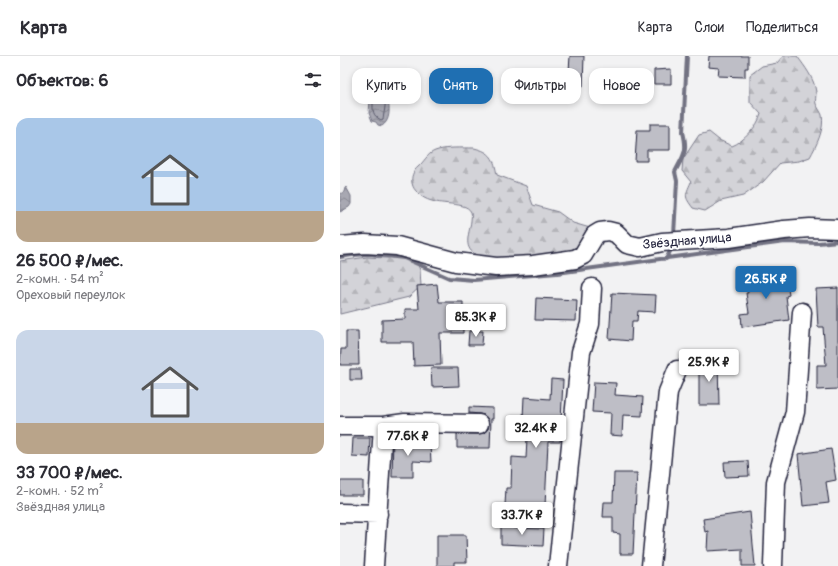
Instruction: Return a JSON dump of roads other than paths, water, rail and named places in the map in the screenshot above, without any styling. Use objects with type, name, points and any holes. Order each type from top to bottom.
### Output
[{"type":"street","name":"Звёздная улица","points":[[340,246],[365,244],[397,246],[456,262],[496,267],[533,265],[575,259],[583,256],[595,235],[600,232],[608,231],[616,233],[627,244],[640,247],[662,242],[730,238],[784,230],[810,228],[838,229]]},
{"type":"street","points":[[558,566],[581,352],[590,324],[592,288]]},
{"type":"street","points":[[773,566],[776,482],[795,412],[802,312]]},
{"type":"street","points":[[651,566],[668,392],[676,370]]},
{"type":"street","points":[[340,426],[384,426],[405,423],[479,424]]},
{"type":"street","points":[[374,566],[384,426]]},
{"type":"street","points":[[340,513],[378,514]]},
{"type":"water","points":[[370,104],[389,104],[388,117],[382,126],[372,121],[369,113]]},
{"type":"water","points":[[346,187],[351,196],[351,204],[349,207],[340,212],[340,194],[344,192]]},
{"type":"waterway","points":[[674,235],[677,181],[675,172],[683,157],[685,149],[683,132],[687,56]]},
{"type":"waterway","points":[[340,257],[370,254],[404,258],[449,278],[474,280],[557,273],[785,242],[818,243],[838,241]]},
{"type":"waterway","points":[[666,259],[673,246]]}]
